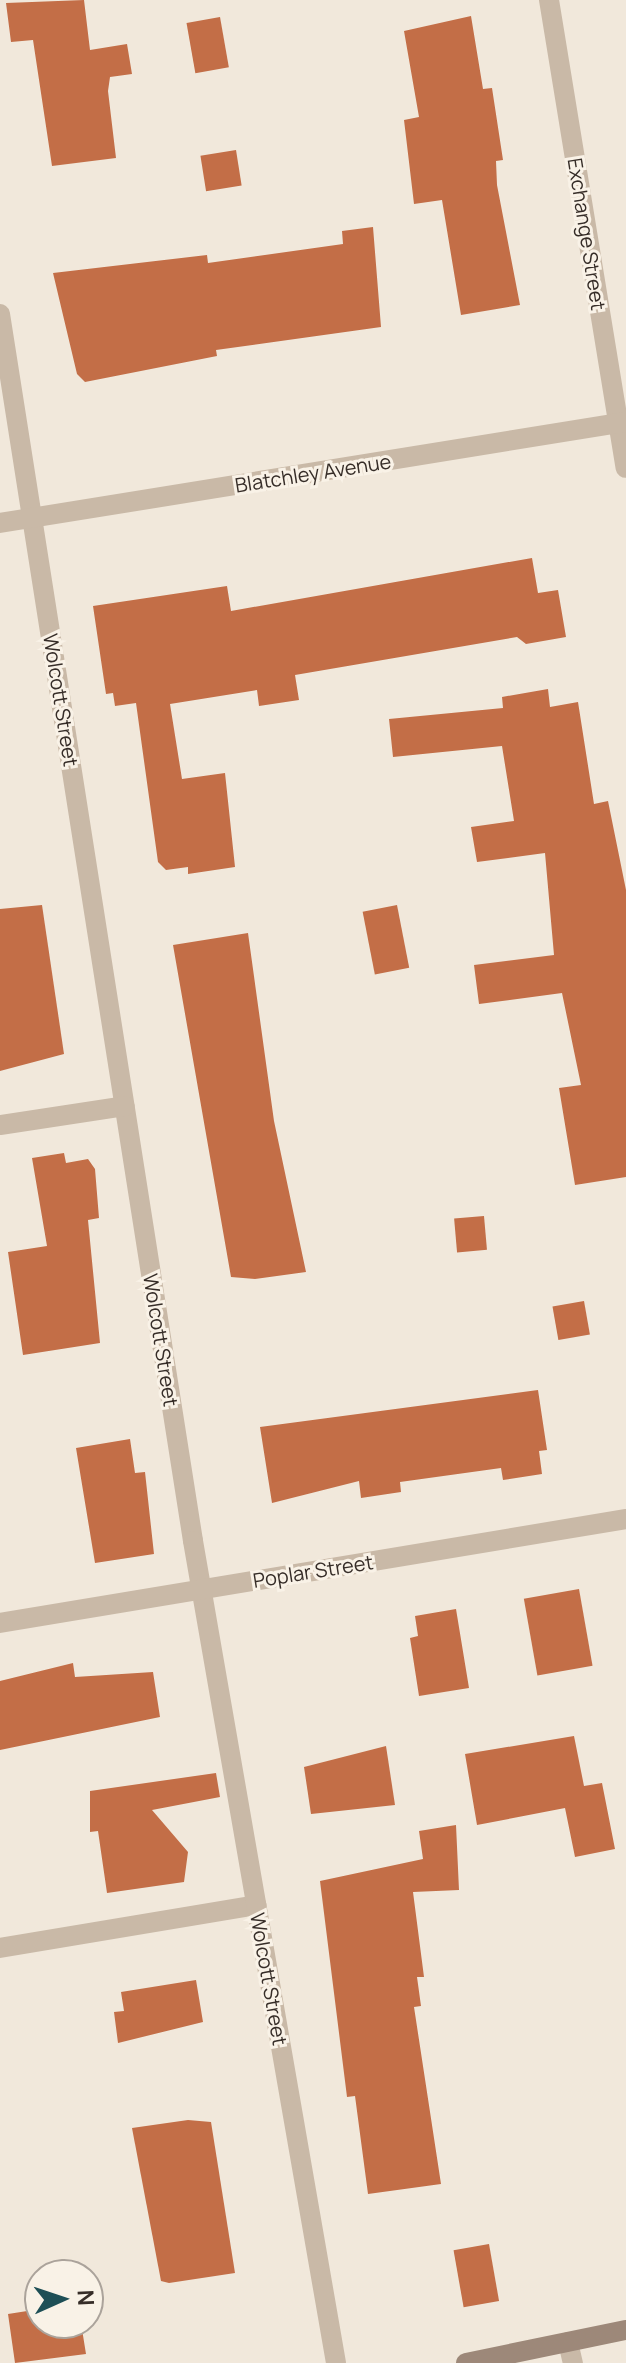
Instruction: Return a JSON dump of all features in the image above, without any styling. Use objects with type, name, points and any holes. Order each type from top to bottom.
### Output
[{"type":"main road","points":[[466,2363],[626,2330]]},
{"type":"street","name":"Exchange Street","points":[[549,0],[622,423],[626,468]]},
{"type":"street","name":"Wolcott Street","points":[[0,314],[201,1590],[336,2363]]},
{"type":"street","name":"Blatchley Avenue","points":[[0,523],[622,423]]},
{"type":"street","points":[[0,1125],[125,1106]]},
{"type":"street","name":"Poplar Street","points":[[0,1623],[626,1519]]},
{"type":"street","points":[[0,1948],[256,1905]]},
{"type":"street","points":[[568,2342],[573,2363]]},
{"type":"building","points":[[84,0],[90,50],[127,44],[132,74],[110,77],[108,91],[116,158],[52,166],[33,40],[11,42],[6,3]]},
{"type":"building","points":[[471,16],[483,89],[492,88],[503,160],[496,161],[497,185],[520,305],[461,315],[442,200],[414,204],[404,120],[419,117],[404,31]]},
{"type":"building","points":[[220,17],[229,67],[195,73],[187,23]]},
{"type":"building","points":[[236,150],[242,186],[206,191],[200,156]]},
{"type":"building","points":[[373,227],[381,327],[216,350],[217,356],[85,382],[77,374],[53,273],[207,255],[208,263],[343,244],[342,231]]},
{"type":"building","points":[[532,558],[538,593],[558,590],[566,637],[526,644],[517,637],[295,675],[299,700],[259,706],[257,690],[170,704],[182,779],[225,773],[235,867],[188,874],[188,867],[166,870],[158,862],[136,703],[115,706],[113,693],[106,694],[93,606],[227,586],[231,611]]},
{"type":"building","points":[[548,689],[550,707],[578,702],[594,804],[608,801],[626,890],[626,1177],[575,1185],[559,1088],[581,1085],[562,993],[479,1004],[474,965],[554,955],[545,853],[477,862],[471,827],[514,821],[502,746],[393,757],[389,719],[503,708],[502,697]]},
{"type":"building","points":[[42,905],[64,1054],[0,1071],[0,909]]},
{"type":"building","points":[[397,905],[409,968],[375,975],[363,912]]},
{"type":"building","points":[[248,933],[274,1121],[306,1272],[255,1279],[231,1277],[173,945]]},
{"type":"building","points":[[64,1153],[66,1163],[88,1159],[95,1169],[99,1218],[88,1220],[100,1343],[23,1355],[8,1252],[47,1246],[32,1158]]},
{"type":"building","points":[[484,1216],[487,1250],[457,1252],[454,1219]]},
{"type":"building","points":[[584,1301],[590,1334],[558,1340],[552,1307]]},
{"type":"building","points":[[538,1390],[547,1450],[539,1451],[542,1474],[503,1480],[501,1468],[400,1482],[401,1492],[361,1498],[359,1481],[272,1503],[260,1427]]},
{"type":"building","points":[[130,1439],[135,1473],[145,1472],[154,1554],[95,1563],[76,1448]]},
{"type":"building","points":[[579,1589],[593,1666],[537,1676],[524,1599]]},
{"type":"building","points":[[456,1609],[469,1688],[419,1696],[410,1638],[418,1636],[415,1616]]},
{"type":"building","points":[[73,1663],[75,1677],[153,1672],[160,1717],[0,1750],[0,1681]]},
{"type":"building","points":[[574,1736],[584,1786],[602,1783],[615,1849],[575,1857],[565,1808],[477,1825],[465,1754]]},
{"type":"building","points":[[386,1746],[395,1805],[311,1814],[304,1767]]},
{"type":"building","points":[[216,1773],[220,1797],[152,1810],[188,1852],[184,1882],[107,1893],[98,1831],[90,1832],[90,1791]]},
{"type":"building","points":[[456,1825],[459,1890],[413,1892],[424,1977],[417,1977],[421,2006],[414,2007],[441,2184],[368,2194],[355,2096],[347,2097],[320,1881],[423,1859],[419,1831]]},
{"type":"building","points":[[196,1980],[203,2022],[118,2043],[114,2012],[124,2011],[121,1992]]},
{"type":"building","points":[[188,2120],[211,2122],[235,2273],[169,2283],[161,2281],[132,2128]]},
{"type":"building","points":[[489,2244],[499,2301],[464,2307],[454,2250]]},
{"type":"building","points":[[24,2312],[24,2339],[84,2339],[86,2354],[15,2363],[8,2314]]}]
